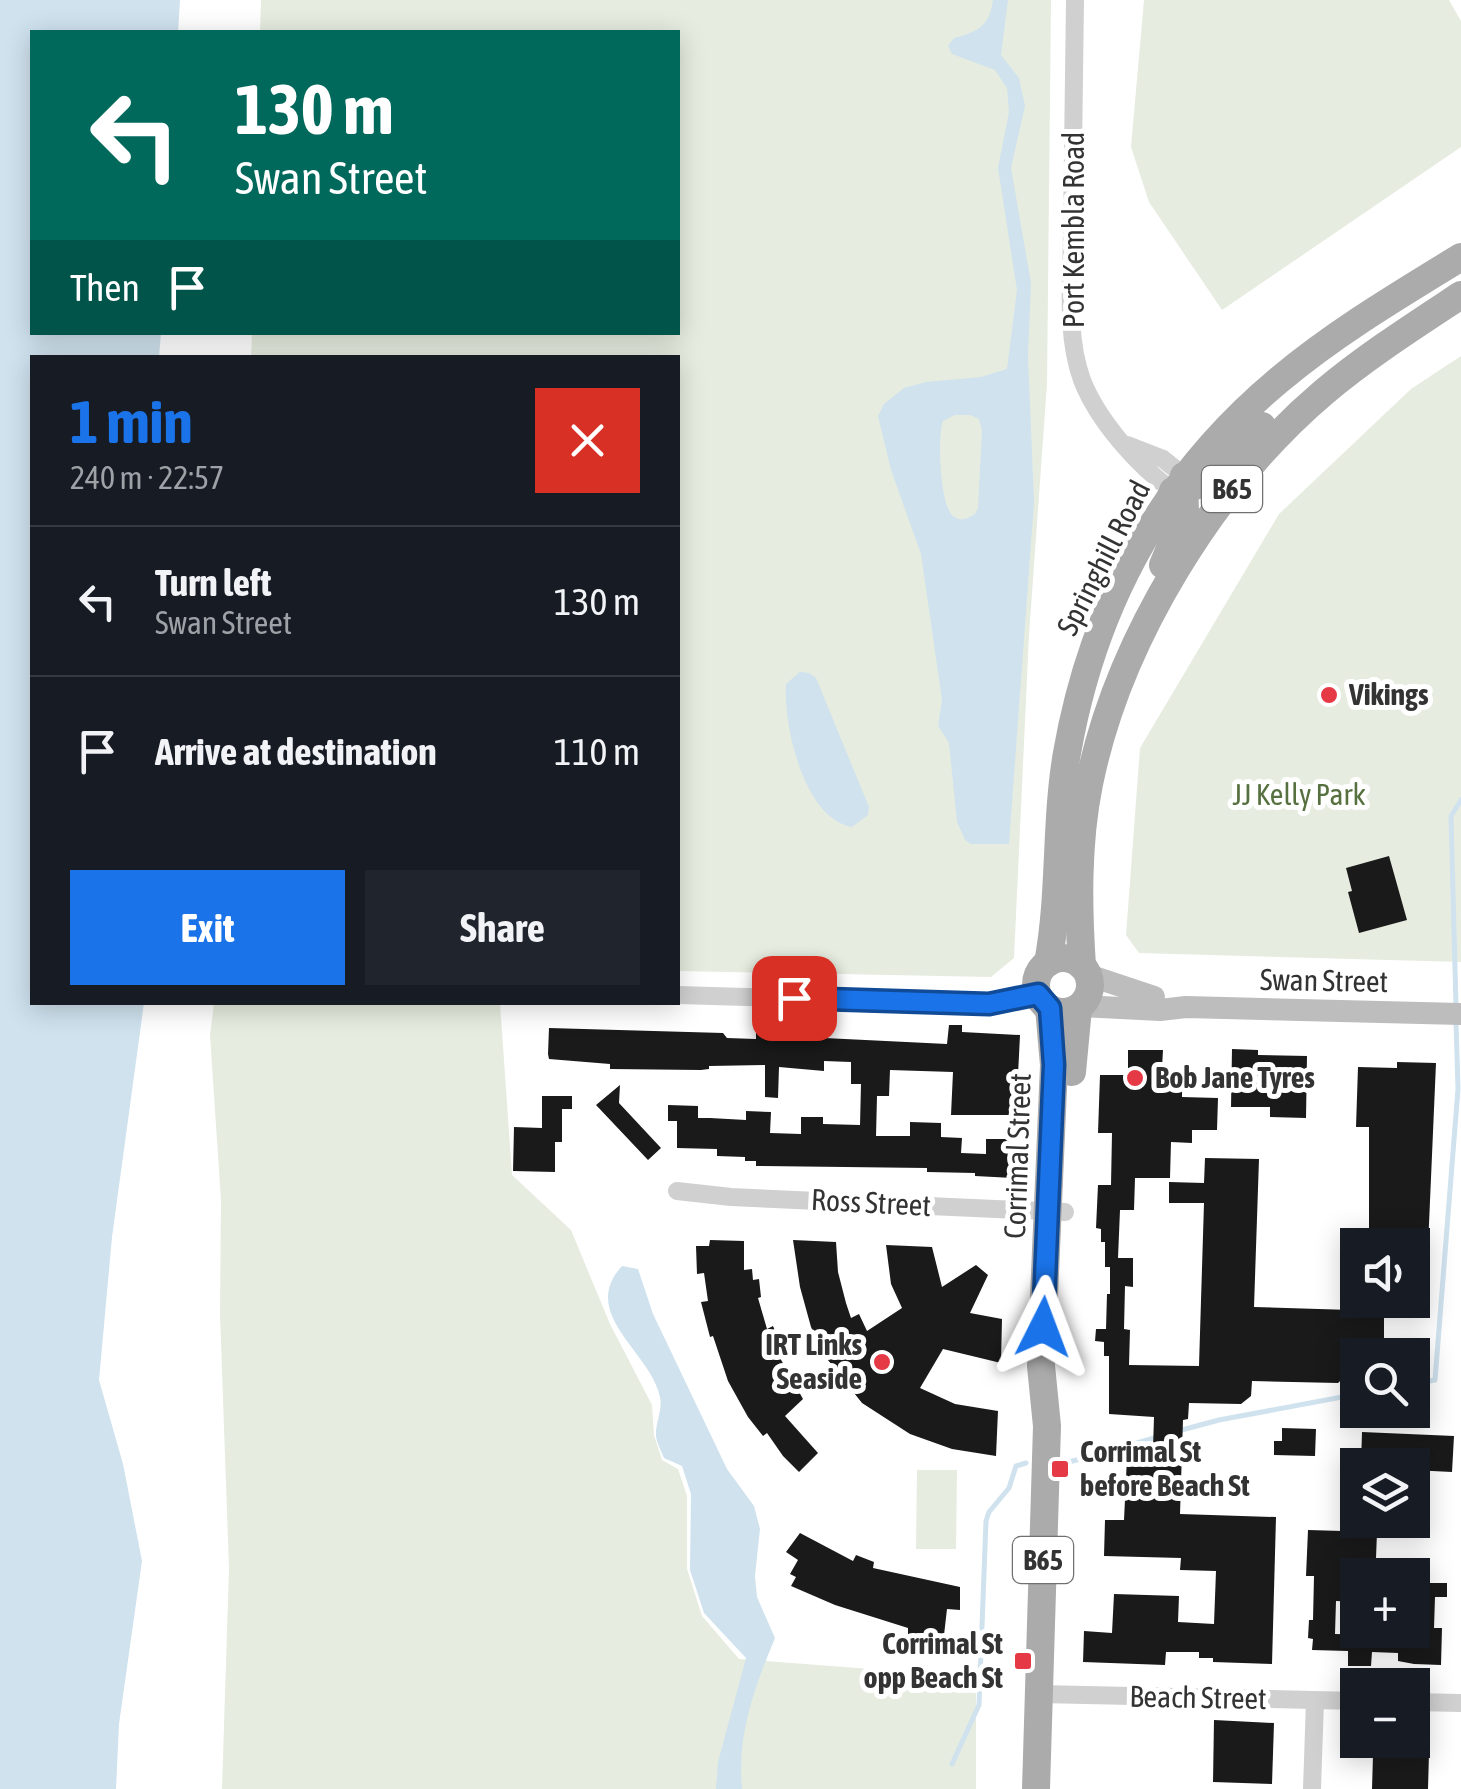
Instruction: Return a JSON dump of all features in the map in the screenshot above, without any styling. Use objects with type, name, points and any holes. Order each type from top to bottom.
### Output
[{"type":"main road","name":"Springhill Road","points":[[1048,963],[1054,928],[1060,810],[1080,691],[1109,610],[1181,486],[1209,446],[1282,378],[1354,324],[1461,257]]},
{"type":"main road","name":"B65","points":[[1048,963],[1037,980],[1061,1004],[1090,992],[1079,886],[1088,786],[1097,748],[1132,659],[1180,564],[1252,465],[1322,393],[1461,296]]},
{"type":"main road","points":[[1132,659],[1142,611],[1182,521],[1181,486],[1214,478],[1281,408],[1347,355],[1412,328]]},
{"type":"main road","points":[[1048,963],[1065,958],[1085,970]]},
{"type":"main road","name":"Corrimal Street","points":[[1036,1789],[1047,1426],[1041,1366],[1073,1039],[1061,1004]]},
{"type":"street","name":"Port Kembla Road","points":[[1075,0],[1071,298],[1074,350],[1088,392],[1110,428],[1126,445],[1163,459],[1181,486]]},
{"type":"street","name":"Swan Street","points":[[1085,970],[1132,992],[1186,1007]]},
{"type":"street","name":"Swan Street","points":[[680,994],[1160,1010],[1186,1007],[1461,1014]]},
{"type":"street","name":"Ross Street","points":[[677,1191],[731,1197],[1057,1212]]},
{"type":"street","name":"Beach Street","points":[[1040,1694],[1340,1701]]},
{"type":"street","points":[[1312,1789],[1315,1701]]},
{"type":"street","points":[[1430,1702],[1461,1703]]},
{"type":"green space","points":[[261,0],[1051,0],[1047,384],[1029,635],[1014,958],[991,977],[680,971],[680,355],[251,355],[252,335],[680,335],[680,30],[260,30]]},
{"type":"green space","points":[[1144,0],[1449,0],[1461,21],[1461,147],[1222,310],[1149,202],[1131,147]]},
{"type":"green space","name":"JJ Kelly Park","points":[[1461,356],[1461,962],[1139,953],[1126,935],[1140,748],[1279,514],[1411,389]]},
{"type":"green space","points":[[214,1005],[500,1005],[512,1175],[571,1230],[610,1324],[652,1405],[654,1435],[662,1460],[678,1469],[687,1496],[687,1569],[702,1616],[739,1659],[976,1677],[976,1789],[222,1789],[229,1568],[220,1314],[221,1200],[210,1035]]},
{"type":"green space","points":[[917,1470],[957,1470],[956,1549],[916,1549]]},
{"type":"water","points":[[0,0],[180,0],[178,30],[30,30],[30,335],[161,335],[159,355],[30,355],[30,1005],[144,1005],[112,1237],[99,1380],[123,1464],[142,1561],[119,1724],[116,1789],[0,1789]]},
{"type":"water","points":[[993,0],[1008,0],[1001,55],[1019,78],[1025,106],[1011,168],[1031,283],[1028,356],[1034,502],[1009,844],[971,844],[957,822],[949,743],[938,726],[942,700],[921,554],[891,470],[878,416],[884,404],[904,388],[981,377],[1007,369],[1017,290],[998,168],[1009,112],[1007,88],[995,70],[952,54],[948,46],[954,38],[981,26],[989,16]],"holes":[[[955,415],[979,419],[982,431],[978,508],[975,514],[961,519],[953,516],[945,499],[940,440],[943,421]]]},
{"type":"water","points":[[800,672],[816,678],[869,807],[868,815],[852,827],[835,820],[821,807],[800,768],[788,723],[786,684]]},
{"type":"water","points":[[622,1266],[638,1269],[653,1314],[727,1469],[754,1506],[760,1529],[757,1597],[775,1638],[745,1730],[742,1789],[716,1789],[718,1762],[746,1658],[704,1613],[690,1570],[691,1494],[682,1466],[664,1458],[660,1450],[656,1436],[660,1397],[654,1380],[612,1317],[608,1300],[611,1284]]},
{"type":"building","points":[[1389,856],[1407,920],[1359,933],[1346,868]]},
{"type":"building","points":[[949,1025],[962,1025],[962,1032],[1020,1035],[1016,1115],[951,1115],[953,1072],[890,1070],[889,1096],[877,1096],[876,1136],[910,1136],[910,1122],[941,1123],[941,1137],[962,1138],[961,1153],[986,1154],[986,1139],[1015,1139],[1013,1178],[927,1172],[927,1168],[756,1166],[756,1161],[745,1161],[745,1157],[717,1156],[717,1149],[677,1148],[677,1121],[668,1121],[668,1105],[698,1106],[698,1118],[746,1120],[746,1111],[771,1112],[770,1133],[801,1134],[801,1117],[823,1117],[823,1124],[860,1125],[861,1084],[851,1084],[851,1062],[824,1061],[824,1071],[779,1067],[778,1098],[765,1097],[765,1065],[709,1066],[701,1070],[610,1069],[610,1064],[549,1059],[548,1054],[549,1028],[723,1033],[727,1038],[756,1039],[756,1033],[797,1032],[796,1035],[804,1037],[947,1044]]},
{"type":"building","points":[[1232,1049],[1258,1050],[1258,1055],[1307,1056],[1306,1118],[1270,1117],[1270,1107],[1231,1107]]},
{"type":"building","points":[[1128,1050],[1163,1050],[1162,1068],[1171,1081],[1182,1081],[1182,1097],[1218,1098],[1217,1130],[1192,1130],[1192,1143],[1171,1142],[1170,1178],[1135,1178],[1134,1210],[1120,1210],[1118,1258],[1133,1258],[1133,1287],[1125,1286],[1124,1329],[1130,1330],[1129,1365],[1199,1366],[1204,1203],[1169,1203],[1169,1182],[1204,1183],[1205,1158],[1259,1159],[1254,1307],[1340,1310],[1340,1318],[1384,1318],[1384,1338],[1340,1338],[1338,1383],[1252,1381],[1251,1396],[1241,1404],[1189,1403],[1188,1419],[1183,1420],[1180,1514],[1276,1517],[1272,1664],[1213,1662],[1213,1658],[1199,1658],[1199,1652],[1166,1652],[1165,1665],[1083,1662],[1084,1631],[1112,1633],[1114,1594],[1179,1596],[1178,1622],[1214,1624],[1216,1571],[1180,1570],[1181,1558],[1104,1556],[1105,1520],[1124,1520],[1127,1457],[1153,1448],[1154,1417],[1109,1414],[1109,1356],[1104,1356],[1104,1342],[1095,1341],[1096,1329],[1106,1329],[1110,1294],[1105,1242],[1101,1242],[1101,1229],[1096,1228],[1098,1185],[1111,1185],[1112,1133],[1098,1133],[1100,1075],[1128,1075]]},
{"type":"building","points":[[1397,1062],[1436,1063],[1429,1228],[1369,1228],[1369,1127],[1356,1127],[1358,1067],[1397,1068]]},
{"type":"building","points":[[620,1085],[619,1103],[661,1148],[648,1160],[596,1105]]},
{"type":"building","points":[[542,1096],[572,1096],[572,1109],[562,1109],[562,1142],[555,1142],[555,1172],[513,1171],[514,1127],[542,1128]]},
{"type":"building","points":[[710,1240],[744,1241],[744,1270],[752,1269],[753,1280],[759,1279],[758,1298],[767,1329],[773,1326],[782,1347],[775,1349],[803,1399],[785,1416],[818,1453],[799,1472],[767,1433],[763,1436],[748,1417],[728,1381],[713,1336],[710,1337],[701,1302],[708,1301],[704,1273],[697,1274],[696,1246],[709,1246]]},
{"type":"building","name":"IRT Links Seaside","points":[[793,1240],[836,1242],[838,1272],[851,1318],[859,1314],[867,1331],[902,1308],[891,1284],[886,1245],[932,1247],[942,1287],[976,1265],[988,1275],[970,1313],[1002,1319],[1001,1363],[943,1349],[920,1388],[955,1404],[998,1411],[996,1456],[952,1449],[910,1434],[862,1403],[824,1355],[811,1327]]},
{"type":"building","points":[[1282,1428],[1316,1429],[1315,1456],[1274,1455],[1274,1441],[1282,1441]]},
{"type":"building","points":[[1362,1432],[1454,1436],[1452,1472],[1430,1471],[1430,1448],[1362,1448]]},
{"type":"building","points":[[1308,1530],[1340,1531],[1340,1538],[1377,1538],[1376,1558],[1340,1558],[1335,1634],[1340,1634],[1340,1648],[1430,1648],[1430,1583],[1447,1583],[1447,1597],[1435,1597],[1434,1628],[1442,1628],[1441,1665],[1398,1661],[1398,1653],[1372,1652],[1371,1666],[1348,1666],[1348,1651],[1312,1650],[1313,1639],[1308,1638],[1309,1620],[1313,1620],[1314,1576],[1306,1576]]},
{"type":"building","points":[[800,1533],[853,1561],[856,1555],[874,1562],[873,1568],[960,1587],[960,1610],[947,1609],[944,1635],[930,1633],[928,1637],[908,1634],[908,1628],[835,1605],[791,1586],[796,1577],[790,1574],[798,1560],[786,1552]]},
{"type":"building","points":[[1214,1720],[1274,1723],[1272,1784],[1213,1782]]},
{"type":"building","points":[[1373,1758],[1429,1758],[1428,1789],[1372,1789]]},
{"type":"waterway","points":[[1456,1006],[1451,816],[1461,800]]},
{"type":"waterway","points":[[1430,1381],[1435,1380],[1458,1089],[1456,1022]]},
{"type":"waterway","points":[[1178,1431],[1340,1397]]},
{"type":"waterway","points":[[1069,1462],[1158,1437]]},
{"type":"waterway","points":[[952,1764],[979,1705],[986,1521],[1009,1488],[1016,1466],[1026,1463]]},
{"type":"place","name":"Vikings","points":[[1329,695]]},
{"type":"place","name":"Bob Jane Tyres","points":[[1135,1078]]},
{"type":"place","name":"IRT Links Seaside","points":[[882,1362]]},
{"type":"place","name":"Corrimal St before Beach St","points":[[1060,1469]]},
{"type":"place","name":"Corrimal St opp Beach St","points":[[1023,1661]]},
{"type":"route","points":[[794,998],[989,1004],[1038,994],[1050,1008],[1054,1065],[1043,1327]]}]
